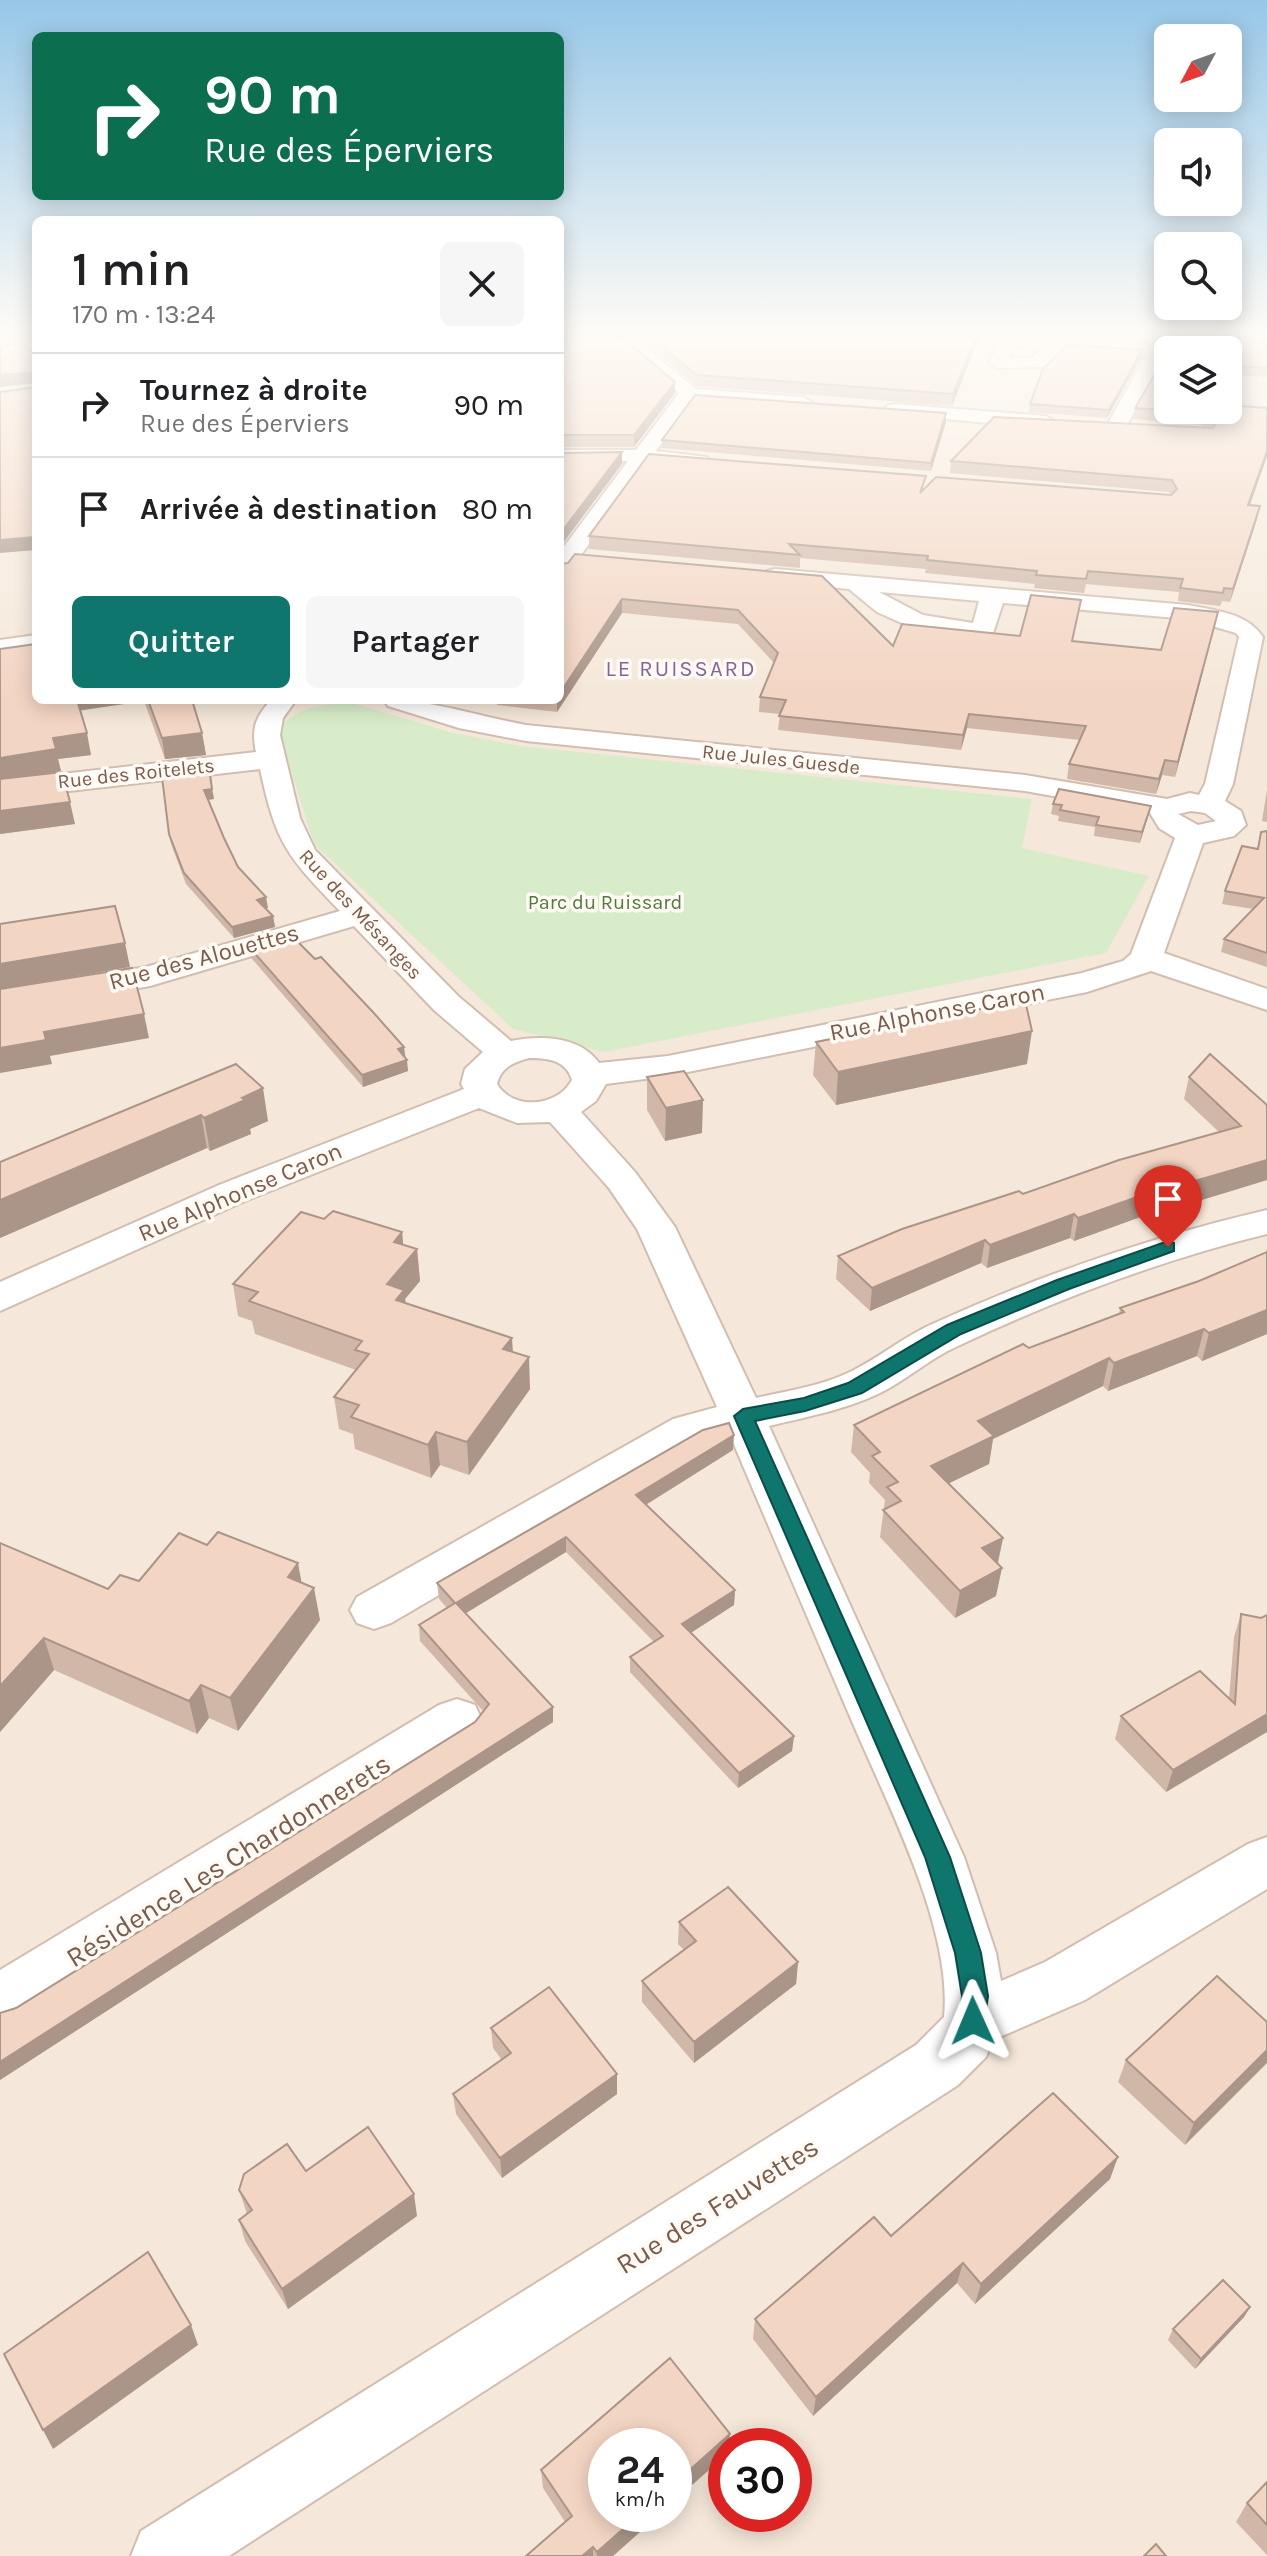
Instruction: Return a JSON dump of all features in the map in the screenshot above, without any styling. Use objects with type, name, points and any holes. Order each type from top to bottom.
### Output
[{"type":"street","points":[[564,563],[640,456]]},
{"type":"street","points":[[643,456],[719,463]]},
{"type":"street","points":[[564,563],[598,560]]},
{"type":"street","points":[[751,574],[1200,613],[1230,621],[1249,631],[1251,637],[1219,784],[1201,818],[1146,958],[1267,1000]]},
{"type":"street","points":[[857,584],[875,603],[898,616],[933,625],[983,631],[993,595]]},
{"type":"street","points":[[0,647],[32,643]]},
{"type":"street","name":"Rue des Mésanges","points":[[288,704],[267,723],[272,759],[291,836],[315,870],[359,915],[446,1003],[504,1053]]},
{"type":"street","name":"Rue Jules Guesde","points":[[424,704],[457,709],[539,735],[1025,783],[1168,808],[1164,814],[1169,823],[1201,818]]},
{"type":"street","name":"Rue des Roitelets","points":[[0,790],[96,776],[272,759]]},
{"type":"street","points":[[1201,818],[1218,832],[1243,828]]},
{"type":"street","name":"Rue des Alouettes","points":[[0,1002],[164,973],[359,915]]},
{"type":"street","name":"Rue Alphonse Caron","points":[[590,1075],[668,1066],[1087,982],[1135,968],[1146,958]]},
{"type":"street","points":[[529,1048],[554,1049],[576,1057],[590,1075],[584,1095],[558,1109],[514,1111],[492,1102],[483,1094],[480,1074],[504,1053],[529,1048]]},
{"type":"street","name":"Rue Alphonse Caron","points":[[0,1298],[232,1193],[483,1094]]},
{"type":"street","points":[[558,1109],[609,1164],[656,1227],[743,1416],[937,1857],[968,1953],[975,1996],[973,2021]]},
{"type":"street","points":[[374,1610],[674,1437],[699,1426],[841,1393],[954,1330],[1063,1285],[1190,1240],[1267,1222]]},
{"type":"street","name":"Résidence Les Chardonnerets","points":[[0,2001],[457,1720]]},
{"type":"street","name":"Rue des Fauvettes","points":[[166,2556],[937,2065],[965,2037],[973,2021],[1065,1981],[1267,1861]]},
{"type":"shaded area","points":[[0,456],[32,456],[32,704],[564,704],[564,456],[1267,456],[1267,2556],[0,2556]]},
{"type":"green space","name":"Parc du Ruissard","points":[[356,704],[453,733],[521,746],[1032,799],[1022,848],[1149,876],[1106,953],[604,1052],[513,1029],[314,844],[278,729],[293,716],[319,706]]},
{"type":"building","points":[[0,456],[32,456],[32,537],[0,540]]},
{"type":"building","points":[[564,456],[619,456],[564,529]]},
{"type":"building","points":[[647,456],[926,476],[920,493],[936,477],[1171,495],[1177,489],[1172,480],[951,461],[956,456],[1265,456],[1248,505],[1260,506],[1233,589],[1224,588],[1223,593],[1180,588],[1183,579],[1088,571],[1086,579],[1036,575],[1037,571],[927,560],[928,556],[789,544],[800,555],[589,536]]},
{"type":"building","points":[[852,456],[933,456],[931,463]]},
{"type":"building","points":[[575,554],[822,576],[893,646],[902,624],[1020,636],[1031,595],[1081,600],[1072,641],[1161,650],[1174,608],[1218,612],[1178,762],[1165,760],[1159,779],[1069,764],[1086,726],[969,714],[963,735],[779,716],[786,700],[760,697],[778,653],[738,610],[622,599],[564,687],[564,564]]},
{"type":"building","points":[[32,645],[32,704],[78,704],[87,733],[53,738],[56,749],[0,758],[0,649]]},
{"type":"building","points":[[149,704],[193,704],[202,733],[162,738]]},
{"type":"building","points":[[209,767],[212,789],[204,790],[224,838],[238,867],[266,897],[257,900],[273,916],[232,927],[184,873],[169,834],[162,777],[174,776],[172,772]]},
{"type":"building","points":[[62,772],[70,802],[0,811],[0,779]]},
{"type":"building","points":[[1059,789],[1151,806],[1142,832],[1096,825],[1099,817],[1060,810],[1062,805],[1053,804]]},
{"type":"building","points":[[1267,831],[1267,953],[1224,939],[1264,898],[1225,891],[1242,846],[1258,849],[1261,832]]},
{"type":"building","points":[[115,906],[125,943],[0,964],[0,924]]},
{"type":"building","points":[[292,936],[315,959],[321,957],[372,1011],[404,1047],[398,1049],[407,1060],[362,1075],[250,948]]},
{"type":"building","points":[[132,968],[144,1014],[44,1032],[46,1040],[0,1048],[0,989]]},
{"type":"building","points":[[1025,1000],[1032,1031],[838,1072],[816,1042]]},
{"type":"building","points":[[1210,1054],[1267,1105],[1267,1160],[1188,1183],[1185,1180],[1078,1218],[1074,1214],[990,1245],[985,1240],[872,1288],[838,1256],[902,1229],[1019,1191],[1023,1194],[1119,1160],[1241,1126],[1189,1077]]},
{"type":"building","points":[[236,1064],[263,1088],[242,1098],[245,1100],[204,1118],[201,1115],[0,1200],[0,1162]]},
{"type":"building","points":[[684,1071],[703,1100],[666,1108],[647,1077]]},
{"type":"building","points":[[333,1211],[402,1232],[394,1242],[417,1249],[387,1284],[404,1290],[396,1300],[512,1338],[503,1349],[529,1357],[467,1442],[436,1432],[428,1445],[351,1417],[359,1405],[334,1397],[369,1354],[355,1350],[362,1341],[249,1301],[258,1292],[233,1284],[301,1212],[324,1219]]},
{"type":"building","points":[[1267,1252],[1267,1310],[1209,1333],[1204,1329],[1114,1363],[1109,1358],[978,1421],[994,1436],[931,1466],[1003,1538],[982,1548],[1002,1568],[960,1591],[883,1510],[901,1501],[887,1487],[898,1482],[872,1456],[880,1452],[854,1425],[1023,1344],[1029,1348],[1124,1312],[1120,1308],[1199,1281]]},
{"type":"building","points":[[729,1423],[734,1435],[636,1495],[735,1590],[682,1624],[794,1736],[739,1773],[630,1657],[663,1636],[566,1537],[456,1603],[553,1707],[0,2062],[0,2013],[16,2008],[475,1722],[489,1704],[419,1625],[455,1603],[437,1583],[703,1430]]},
{"type":"building","points":[[218,1532],[298,1563],[288,1577],[314,1588],[230,1698],[201,1685],[189,1701],[44,1638],[0,1686],[0,1543],[108,1589],[120,1575],[139,1581],[179,1533],[207,1545]]},
{"type":"building","points":[[1241,1614],[1261,1618],[1267,1615],[1267,1714],[1173,1770],[1121,1716],[1200,1671],[1235,1704]]},
{"type":"building","points":[[728,1887],[798,1962],[694,2042],[642,1981],[696,1941],[679,1922]]},
{"type":"building","points":[[1217,1976],[1267,2022],[1267,2050],[1194,2123],[1126,2060]]},
{"type":"building","points":[[549,1987],[617,2074],[500,2158],[453,2094],[511,2053],[491,2028]]},
{"type":"building","points":[[1053,2093],[1118,2157],[981,2284],[963,2263],[816,2397],[755,2319],[874,2217],[891,2236]]},
{"type":"building","points":[[368,2127],[414,2194],[282,2289],[239,2220],[252,2210],[239,2190],[244,2174],[287,2144],[306,2171]]},
{"type":"building","points":[[148,2252],[191,2325],[43,2430],[4,2354]]},
{"type":"building","points":[[1223,2280],[1250,2307],[1201,2359],[1173,2329]]},
{"type":"building","points":[[670,2358],[725,2428],[708,2428],[708,2454],[692,2468],[692,2428],[589,2428]]},
{"type":"building","points":[[588,2429],[588,2532],[620,2532],[597,2552],[593,2547],[582,2556],[526,2556],[572,2516],[541,2470]]},
{"type":"building","points":[[1267,2482],[1267,2525],[1247,2503]]},
{"type":"building","points":[[1156,2544],[1166,2556],[1144,2556]]},
{"type":"district","name":"LE RUISSARD","points":[[681,668]]},
{"type":"route","points":[[973,2021],[975,1996],[968,1953],[937,1857],[743,1416],[805,1404],[855,1388],[954,1330],[1063,1285],[1168,1247]]}]
